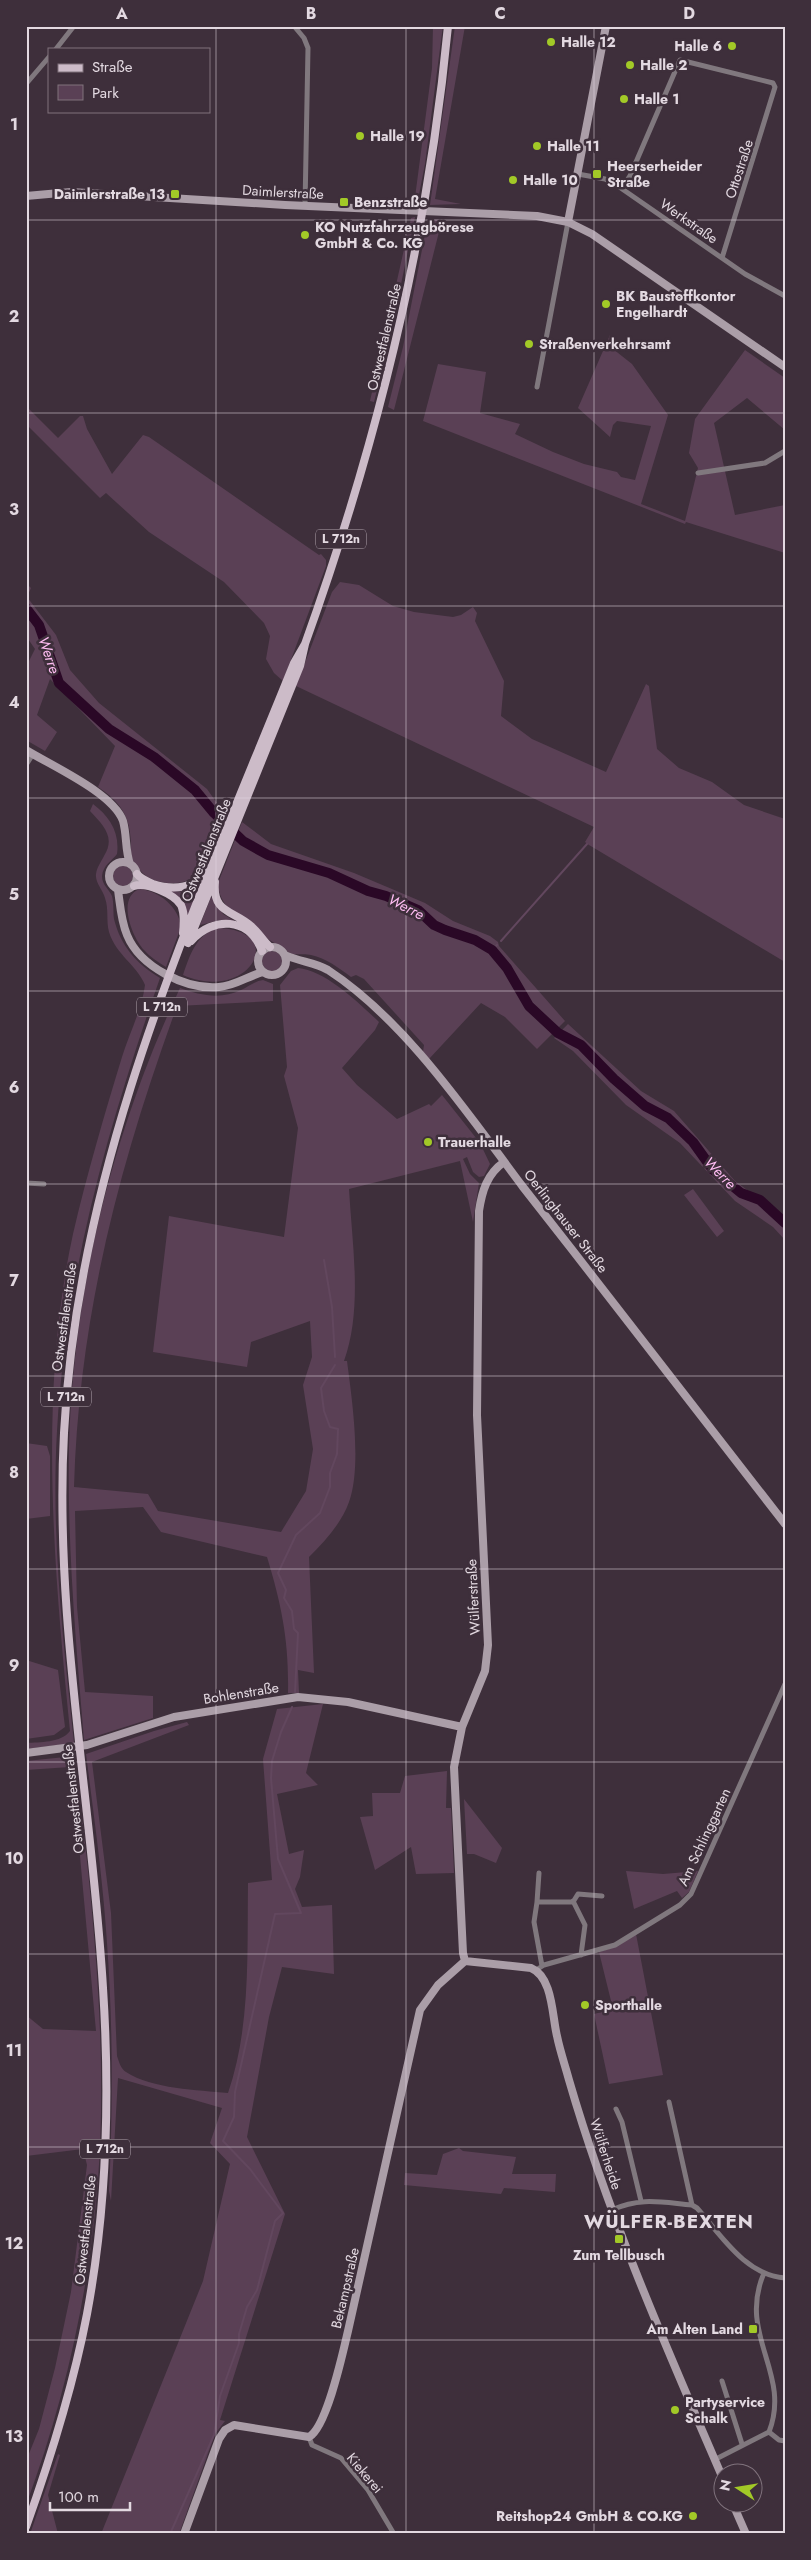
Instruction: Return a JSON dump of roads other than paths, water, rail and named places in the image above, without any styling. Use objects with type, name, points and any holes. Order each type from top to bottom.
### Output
[{"type":"main road","name":"Ostwestfalenstraße","points":[[26,2526],[56,2438],[78,2354],[93,2276],[103,2190],[107,2105],[104,1996],[70,1652],[62,1504],[68,1372],[78,1294],[99,1194],[118,1124],[137,1067],[305,644],[348,517],[381,405],[426,196],[448,26]]},
{"type":"main road","name":"L 712n","points":[[137,874],[145,881],[159,886],[180,888],[191,885],[218,860]]},
{"type":"main road","name":"L 712n","points":[[218,860],[214,890],[220,906],[252,927],[270,947]]},
{"type":"main road","name":"L 712n","points":[[130,888],[142,885],[167,894],[181,906],[184,919],[184,946]]},
{"type":"main road","name":"L 712n","points":[[184,946],[201,930],[215,924],[225,923],[248,931],[262,951]]},
{"type":"street","points":[[57,48],[74,26]]},
{"type":"street","points":[[294,26],[304,38],[308,48],[306,206]]},
{"type":"street","points":[[538,387],[606,26]]},
{"type":"street","points":[[26,84],[48,58]]},
{"type":"street","name":"Ottostraße","points":[[622,188],[630,176],[680,60],[770,82],[776,87],[722,258]]},
{"type":"street","name":"Werkstraße","points":[[578,174],[605,179],[622,188],[745,274],[785,296]]},
{"type":"street","name":"Daimlerstraße","points":[[26,196],[71,192],[306,206],[537,216],[568,222]]},
{"type":"street","points":[[568,222],[607,244],[785,367]]},
{"type":"street","points":[[698,473],[765,462],[785,451]]},
{"type":"street","points":[[26,766],[30,752],[92,790],[113,806],[122,821],[125,847],[130,864],[137,874],[121,906]]},
{"type":"street","points":[[120,862],[125,847]]},
{"type":"street","points":[[130,864],[120,862],[113,866],[109,873],[110,881],[118,890],[127,936],[135,949],[153,966],[192,985],[221,987],[263,972],[276,975],[286,966],[301,960]]},
{"type":"street","points":[[118,890],[130,888]]},
{"type":"street","points":[[247,977],[258,964],[262,951],[270,947],[280,950],[285,955],[286,966]]},
{"type":"street","name":"Oerlinghauser Straße","points":[[285,955],[315,963],[329,971],[387,1019],[418,1054],[785,1524]]},
{"type":"street","points":[[258,964],[263,972]]},
{"type":"street","name":"Wülferstraße","points":[[466,1961],[463,1953],[454,1767],[462,1727],[485,1671],[488,1645],[477,1415],[479,1211],[486,1182],[504,1162]]},
{"type":"street","points":[[26,1183],[44,1184]]},
{"type":"street","name":"Am Schlinggarten","points":[[539,1968],[615,1945],[680,1905],[691,1894],[785,1684]]},
{"type":"street","name":"Bohlenstraße","points":[[26,1753],[86,1745],[174,1717],[298,1697],[348,1702],[462,1727]]},
{"type":"street","points":[[466,1961],[539,1968],[534,1922],[539,1873]]},
{"type":"street","points":[[536,1902],[575,1898],[578,1894],[602,1896]]},
{"type":"street","points":[[575,1898],[585,1925],[581,1955]]},
{"type":"street","name":"Bekampstraße","points":[[309,2437],[318,2429],[337,2377],[420,2010],[438,1985],[466,1961]]},
{"type":"street","name":"Wülferheide","points":[[539,1968],[548,1991],[559,2046],[591,2154],[611,2210],[688,2402],[714,2460]]},
{"type":"street","points":[[669,2102],[692,2205]]},
{"type":"street","points":[[616,2109],[622,2122],[641,2201]]},
{"type":"street","points":[[611,2210],[631,2202],[641,2201],[692,2205],[697,2208],[738,2255],[764,2274],[785,2278]]},
{"type":"street","points":[[714,2460],[737,2449],[742,2444],[748,2444],[769,2432],[776,2406],[774,2387],[756,2324],[759,2283],[764,2274]]},
{"type":"street","points":[[722,2381],[742,2444]]},
{"type":"street","points":[[184,2534],[219,2439],[225,2430],[234,2425],[309,2437]]},
{"type":"street","points":[[769,2432],[779,2440],[785,2441]]},
{"type":"street","name":"Kiekerei","points":[[309,2437],[312,2445],[341,2458],[368,2490],[394,2534]]},
{"type":"street","points":[[736,2512],[746,2534]]},
{"type":"waterway","name":"Werre","points":[[26,608],[39,625],[59,683],[109,729],[154,757],[195,790],[214,813],[243,841],[268,855],[329,873],[368,891],[386,896],[418,910],[434,925],[475,940],[492,950],[507,968],[529,1006],[558,1033],[581,1045],[614,1079],[645,1106],[668,1118],[693,1142],[713,1170],[741,1193],[760,1200],[785,1223]]},
{"type":"waterway","points":[[501,941],[587,844]]},
{"type":"waterway","name":"Werre","points":[[492,950],[497,945]]},
{"type":"waterway","points":[[324,1260],[332,1307],[335,1357]]},
{"type":"waterway","points":[[295,1692],[298,1633],[294,1629],[292,1611],[284,1598],[286,1590],[278,1573],[296,1535],[320,1513],[330,1487],[330,1473],[337,1454],[338,1429],[330,1427],[324,1411],[321,1388],[335,1365]]},
{"type":"waterway","points":[[170,2534],[214,2435],[220,2396],[239,2343],[239,2334],[247,2307],[257,2290],[275,2221],[283,2213],[250,2169],[223,2141],[234,2117],[235,2092],[275,1914],[301,1913],[278,1859],[271,1778],[272,1761],[281,1732],[292,1707]]},
{"type":"place","name":"Halle 12","points":[[551,42]]},
{"type":"place","name":"Halle 6","points":[[732,46]]},
{"type":"place","name":"Halle 2","points":[[630,65]]},
{"type":"place","name":"Halle 1","points":[[624,99]]},
{"type":"place","name":"Halle 19","points":[[360,136]]},
{"type":"place","name":"Halle 11","points":[[537,146]]},
{"type":"place","name":"Heerserheider Straße","points":[[597,174]]},
{"type":"place","name":"Halle 10","points":[[513,180]]},
{"type":"place","name":"Daimlerstraße 13","points":[[175,194]]},
{"type":"place","name":"Benzstraße","points":[[344,202]]},
{"type":"place","name":"KO Nutzfahrzeugbörese GmbH & Co. KG","points":[[305,235]]},
{"type":"place","name":"BK Baustoffkontor Engelhardt","points":[[606,304]]},
{"type":"place","name":"Straßenverkehrsamt","points":[[529,344]]},
{"type":"place","name":"Trauerhalle","points":[[428,1142]]},
{"type":"place","name":"Sporthalle","points":[[585,2005]]},
{"type":"place","name":"Zum Tellbusch","points":[[619,2239]]},
{"type":"place","name":"Am Alten Land","points":[[753,2329]]},
{"type":"place","name":"Partyservice Schalk","points":[[675,2410]]},
{"type":"place","name":"Reitshop24 GmbH & CO.KG","points":[[693,2516]]},
{"type":"district","name":"WÜLFER-BEXTEN","points":[[669,2221]]}]
